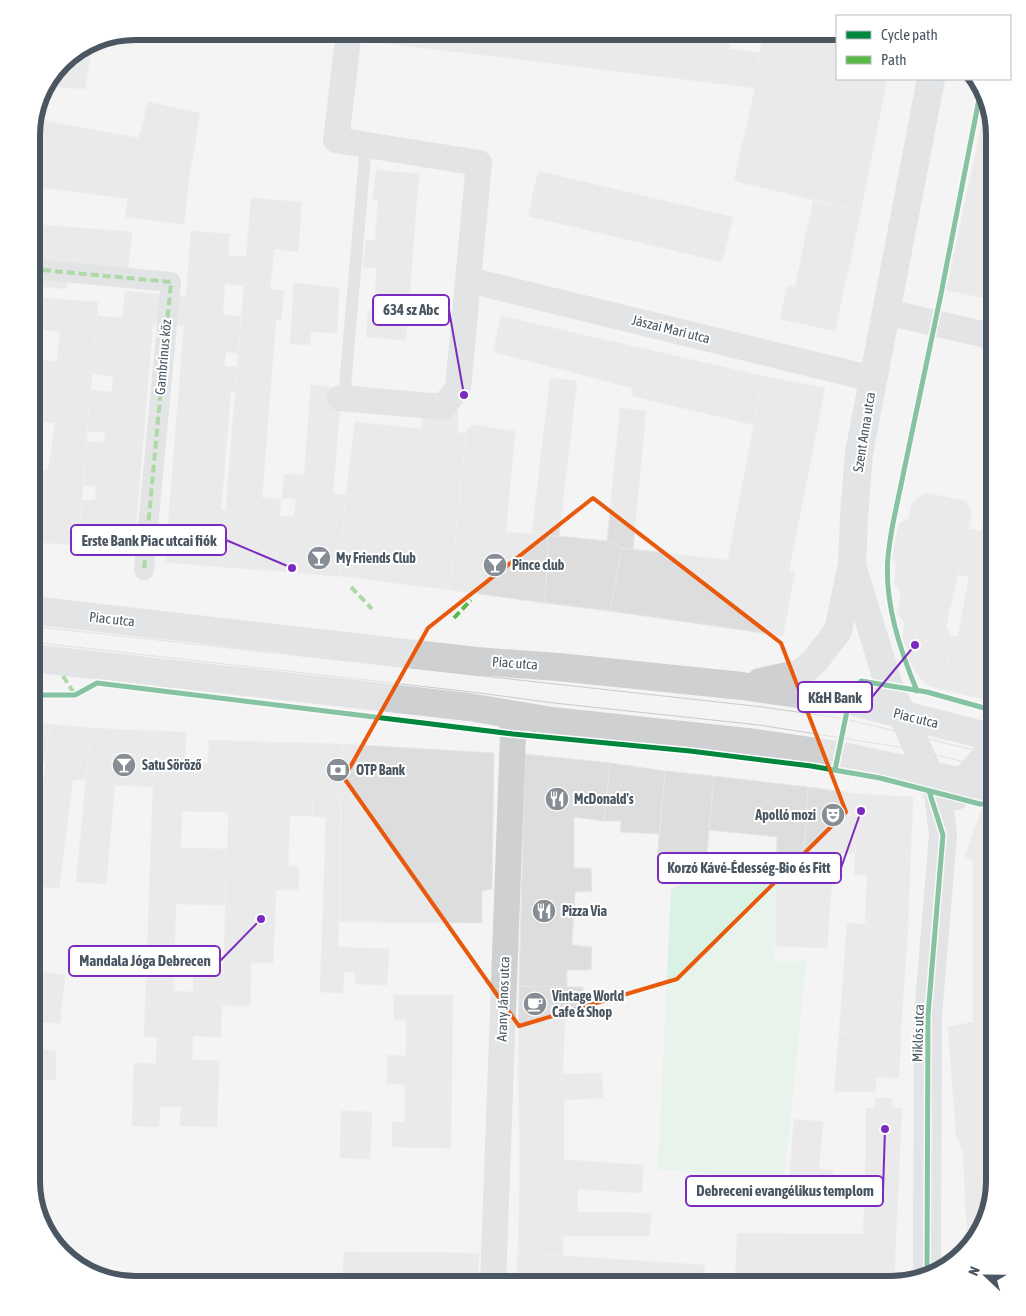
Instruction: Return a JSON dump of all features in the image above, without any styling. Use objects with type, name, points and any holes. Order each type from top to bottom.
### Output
[{"type":"street","points":[[342,398],[443,407],[458,388],[479,163],[336,140],[348,40]]},
{"type":"street","name":"Szent Anna utca","points":[[931,80],[859,453],[852,565],[889,686],[931,775]]},
{"type":"street","name":"Gambrinus köz","points":[[40,271],[171,282],[144,570]]},
{"type":"street","name":"Jászai Mari utca","points":[[469,280],[873,379]]},
{"type":"street","points":[[887,312],[986,335]]},
{"type":"street","points":[[742,686],[801,673],[814,662],[838,631],[852,565]]},
{"type":"street","name":"Piac utca","points":[[40,611],[476,660],[558,666],[742,686],[849,702],[986,736]]},
{"type":"street","points":[[40,659],[469,707],[552,721],[756,743],[838,755],[986,787]]},
{"type":"street","name":"Arany János utca","points":[[493,1276],[512,714]]},
{"type":"street","points":[[943,835],[963,782],[986,757]]},
{"type":"street","name":"Miklós utca","points":[[927,1269],[928,1015],[943,835],[938,793],[931,775]]},
{"type":"lane","points":[[342,398],[366,144]]},
{"type":"highlighted area","points":[[593,498],[781,643],[846,812],[677,979],[519,1026],[344,778],[428,628]]},
{"type":"green space","points":[[720,859],[776,864],[773,961],[806,961],[784,1181],[658,1169],[671,890]]},
{"type":"building","points":[[375,40],[670,40],[693,43],[694,40],[730,40],[729,49],[761,53],[755,88],[375,42]]},
{"type":"building","points":[[762,40],[836,40],[836,80],[887,80],[861,211],[734,181],[755,88]]},
{"type":"building","points":[[91,51],[85,89],[53,87],[72,63]]},
{"type":"building","points":[[148,102],[200,113],[189,179],[40,157],[41,120],[139,138]]},
{"type":"building","points":[[984,115],[986,135],[986,182],[970,179]]},
{"type":"building","points":[[40,157],[189,179],[184,224],[125,217],[128,199],[40,187]]},
{"type":"building","points":[[376,170],[419,174],[406,340],[366,337],[368,311],[374,312],[377,268],[363,267],[366,240],[375,241],[378,199],[373,199]]},
{"type":"building","points":[[538,171],[733,217],[722,262],[528,216]]},
{"type":"building","points":[[970,179],[986,182],[986,244],[957,239]]},
{"type":"building","points":[[251,198],[302,202],[298,252],[274,249],[270,289],[284,291],[281,320],[276,319],[262,498],[281,499],[276,571],[221,567]]},
{"type":"building","points":[[813,201],[861,211],[835,331],[780,319],[787,286],[795,287]]},
{"type":"building","points":[[40,225],[132,232],[127,279],[67,281],[67,289],[40,287]]},
{"type":"building","points":[[191,231],[230,234],[228,255],[246,257],[244,286],[225,284],[223,315],[241,316],[238,353],[226,352],[224,366],[237,367],[235,391],[231,391],[221,510],[226,510],[221,567],[165,562],[184,326],[153,324],[134,550],[78,545],[82,500],[95,500],[96,486],[83,485],[87,441],[104,443],[105,432],[87,431],[91,390],[112,392],[113,376],[92,374],[97,316],[123,318],[125,291],[186,296]]},
{"type":"building","points":[[957,239],[986,244],[986,290],[984,298],[946,290]]},
{"type":"building","points":[[294,283],[339,288],[337,333],[311,332],[310,345],[290,344]]},
{"type":"building","points":[[40,298],[98,302],[78,545],[40,543],[40,471],[48,471],[55,423],[40,421],[40,360],[57,362],[60,331],[40,330]]},
{"type":"building","points":[[501,316],[763,376],[754,425],[632,396],[633,388],[493,352]]},
{"type":"building","points":[[763,376],[825,388],[789,571],[795,572],[783,636],[610,611],[622,548],[728,560]]},
{"type":"building","points":[[550,378],[577,381],[559,537],[532,533]]},
{"type":"building","points":[[311,385],[330,387],[329,404],[340,405],[333,494],[346,495],[339,576],[276,571],[280,516],[294,517],[296,499],[282,498],[284,474],[304,475]]},
{"type":"building","points":[[620,408],[646,411],[633,549],[622,548],[607,541]]},
{"type":"building","points":[[423,411],[458,411],[458,432],[466,434],[450,590],[339,576],[355,422],[422,429]]},
{"type":"building","points":[[473,425],[515,431],[506,532],[548,535],[545,603],[450,590],[466,434],[467,430]]},
{"type":"building","points":[[926,493],[966,501],[972,512],[946,627],[951,636],[944,690],[924,683],[908,661],[909,652],[902,638],[905,623],[897,613],[901,592],[894,584],[896,564],[892,558],[899,523],[908,520],[912,503]]},
{"type":"building","points":[[986,507],[986,700],[944,690],[951,636],[958,636],[969,577],[958,574],[968,528],[981,531]]},
{"type":"building","points":[[548,535],[607,541],[622,548],[610,611],[545,603]]},
{"type":"building","points":[[40,723],[50,724],[45,762],[40,763]]},
{"type":"building","points":[[50,724],[91,728],[86,779],[73,780],[59,888],[40,887],[40,814]]},
{"type":"building","points":[[91,728],[155,731],[153,787],[115,785],[106,884],[76,882]]},
{"type":"building","points":[[155,731],[186,732],[185,762],[208,763],[209,740],[231,741],[229,812],[182,811],[181,848],[227,849],[225,905],[176,904],[173,991],[193,992],[194,968],[223,969],[221,1037],[193,1036],[192,1060],[219,1061],[217,1127],[180,1126],[181,1107],[160,1107],[159,1127],[132,1126],[134,1063],[156,1064],[157,1037],[144,1037]]},
{"type":"building","points":[[231,741],[343,744],[341,798],[313,796],[313,816],[290,816],[288,866],[299,867],[298,890],[276,890],[273,963],[251,963],[250,1006],[222,1005]]},
{"type":"building","points":[[343,744],[494,753],[492,889],[482,891],[482,923],[339,922]]},
{"type":"building","points":[[525,754],[610,763],[604,821],[574,817],[574,868],[591,868],[592,891],[575,892],[572,945],[592,947],[591,970],[567,970],[567,987],[519,986]]},
{"type":"building","points":[[610,763],[665,771],[660,834],[620,832],[621,821],[604,821]]},
{"type":"building","points":[[665,771],[714,776],[706,863],[657,859]]},
{"type":"building","points":[[714,776],[808,787],[799,947],[775,946],[777,837],[709,830]]},
{"type":"building","points":[[808,787],[859,794],[856,853],[834,854],[827,948],[799,947]]},
{"type":"building","points":[[859,794],[913,797],[908,927],[865,924],[867,875],[854,875]]},
{"type":"building","points":[[313,796],[341,798],[338,947],[389,949],[387,985],[355,984],[355,973],[344,972],[343,993],[320,992],[326,818],[313,816]]},
{"type":"building","points":[[981,810],[986,811],[986,1021],[973,1022],[973,860],[965,857]]},
{"type":"building","points":[[847,923],[908,927],[901,1032],[839,1033]]},
{"type":"building","points":[[40,972],[65,975],[60,1023],[40,1022]]},
{"type":"building","points":[[519,986],[583,987],[583,1017],[565,1017],[563,1074],[518,1075]]},
{"type":"building","points":[[394,995],[453,995],[451,1148],[392,1147],[392,1122],[405,1122],[405,1084],[387,1084],[387,1055],[406,1056],[406,1020],[394,1020]]},
{"type":"building","points":[[986,1021],[986,1152],[963,1153],[956,1135],[948,1027]]},
{"type":"building","points":[[901,1032],[899,1078],[876,1077],[876,1092],[834,1091],[839,1033]]},
{"type":"building","points":[[40,1049],[56,1051],[56,1080],[40,1079]]},
{"type":"building","points":[[602,1073],[603,1098],[564,1100],[564,1160],[520,1157],[518,1075]]},
{"type":"building","points":[[876,1098],[892,1098],[892,1108],[902,1108],[898,1192],[865,1191],[866,1108],[875,1108]]},
{"type":"building","points":[[341,1111],[372,1112],[370,1159],[340,1158]]},
{"type":"building","points":[[794,1119],[823,1122],[819,1169],[833,1170],[832,1186],[789,1183]]},
{"type":"building","points":[[986,1152],[984,1200],[976,1223],[969,1235],[967,1235],[963,1153]]},
{"type":"building","points":[[520,1157],[643,1165],[642,1193],[578,1189],[577,1212],[519,1213]]},
{"type":"building","points":[[865,1191],[898,1192],[894,1276],[735,1276],[737,1233],[863,1234]]},
{"type":"building","points":[[519,1213],[651,1213],[649,1236],[563,1236],[563,1255],[518,1253]]},
{"type":"building","points":[[344,1252],[479,1253],[478,1276],[343,1276]]},
{"type":"building","points":[[518,1253],[705,1265],[704,1276],[517,1276]]},
{"type":"tram line","points":[[40,627],[763,707],[845,719],[986,753]]},
{"type":"tram line","points":[[40,643],[759,725],[918,750],[986,768]]},
{"type":"marked path","points":[[40,270],[171,282],[144,570]]},
{"type":"marked path","points":[[351,587],[372,609]]},
{"type":"marked path","points":[[454,618],[471,600]]},
{"type":"marked path","points":[[63,676],[75,695]]},
{"type":"cycle path","points":[[917,691],[899,642],[891,608],[887,574],[888,553],[979,99]]},
{"type":"cycle path","points":[[835,770],[849,701],[861,681],[927,692],[986,708]]},
{"type":"cycle path","points":[[40,695],[75,695],[97,683],[513,734],[690,751],[811,766],[880,778],[986,804]]},
{"type":"cycle path","points":[[927,1269],[928,1015],[943,835],[929,791]]},
{"type":"place","name":"634 sz Abc","points":[[464,395]]},
{"type":"place","name":"My Friends Club","points":[[319,558]]},
{"type":"place","name":"Pince club","points":[[495,565]]},
{"type":"place","name":"Erste Bank Piac utcai fiók","points":[[292,568]]},
{"type":"place","name":"K&H Bank","points":[[915,645]]},
{"type":"place","name":"Satu Söröző","points":[[124,765]]},
{"type":"place","name":"OTP Bank","points":[[338,770]]},
{"type":"place","name":"McDonald's","points":[[557,799]]},
{"type":"place","name":"Korzó Kávé-Édesség-Bio és Fitt","points":[[861,811]]},
{"type":"place","name":"Apolló mozi","points":[[833,815]]},
{"type":"place","name":"Pizza Via","points":[[544,911]]},
{"type":"place","name":"Mandala Jóga Debrecen","points":[[261,919]]},
{"type":"place","name":"Vintage World Cafe & Shop","points":[[535,1004]]},
{"type":"place","name":"Debreceni evangélikus templom","points":[[885,1129]]}]
